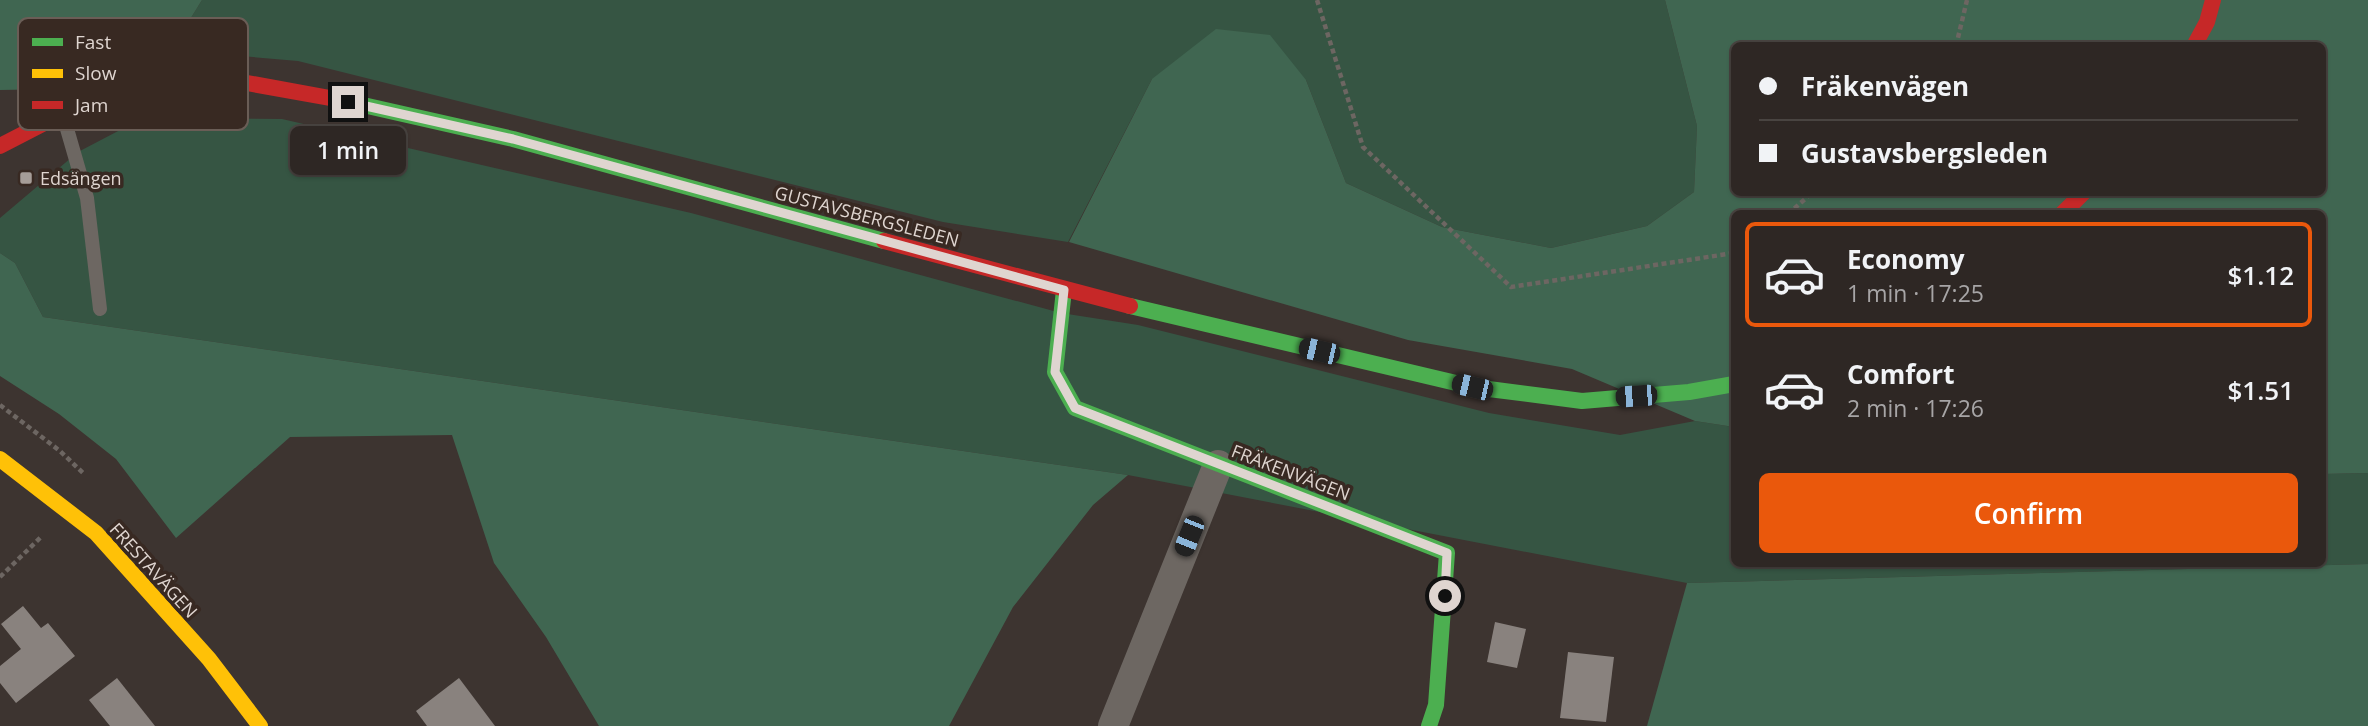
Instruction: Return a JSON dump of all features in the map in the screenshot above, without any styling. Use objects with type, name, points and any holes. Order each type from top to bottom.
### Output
[{"type":"street","points":[[2196,42],[2207,22],[2213,0]]},
{"type":"street","name":"GUSTAVSBERGSLEDEN","points":[[248,83],[372,106],[513,139],[1064,290],[1472,387],[1582,401],[1689,392],[1731,385]]},
{"type":"street","name":"GUSTAVSBERGSLEDEN","points":[[0,146],[31,130]]},
{"type":"street","points":[[2066,210],[2080,196]]},
{"type":"street","name":"FRÄKENVÄGEN","points":[[1064,290],[1055,372],[1075,408],[1447,553],[1436,705],[1429,726]]},
{"type":"street","name":"FRESTAVÄGEN","points":[[0,459],[96,533],[209,659],[260,726]]},
{"type":"street","points":[[1113,726],[1218,465]]},
{"type":"lane","points":[[67,130],[88,198],[100,309]]},
{"type":"path","points":[[1317,0],[1363,147],[1511,287],[1731,253]]},
{"type":"path","points":[[1957,42],[1967,0]]},
{"type":"path","points":[[1793,210],[1808,196]]},
{"type":"path","points":[[0,577],[45,533]]},
{"type":"green space","points":[[0,0],[202,0],[191,18],[18,18],[18,90],[0,90]]},
{"type":"green space","points":[[202,0],[1665,0],[1697,126],[1694,192],[1647,226],[1551,248],[1442,227],[1346,183],[1306,80],[1152,79],[1068,242],[943,222],[298,61],[248,57],[248,18],[191,18]]},
{"type":"green space","points":[[1665,0],[2368,0],[2368,473],[2326,474],[2326,210],[1731,210],[1731,427],[1695,421],[1572,369],[1408,340],[1069,242],[1152,79],[1216,29],[1270,35],[1306,80],[1346,183],[1442,227],[1551,248],[1647,226],[1694,192],[1697,126]]},
{"type":"green space","points":[[248,119],[282,119],[691,213],[1061,313],[1138,325],[1489,413],[1620,435],[1695,421],[1731,427],[1731,567],[2260,567],[1687,583],[1128,475],[43,317],[15,263],[0,253],[0,218],[78,152],[120,130],[248,130]]},
{"type":"green space","points":[[0,253],[15,263],[43,317],[1128,475],[1093,505],[1013,607],[949,726],[599,726],[546,637],[494,563],[452,435],[290,437],[176,538],[116,459],[59,414],[0,376]]},
{"type":"green space","points":[[2368,473],[2368,564],[2326,565],[2326,474]]},
{"type":"green space","points":[[2368,564],[2368,726],[1647,726],[1687,583]]},
{"type":"building","points":[[23,606],[41,628],[48,623],[75,656],[16,703],[0,683],[0,666],[21,649],[1,624]]},
{"type":"building","points":[[1495,622],[1526,629],[1517,668],[1487,662]]},
{"type":"building","points":[[1568,652],[1614,657],[1606,722],[1560,718]]},
{"type":"building","points":[[117,678],[155,726],[110,726],[89,700]]},
{"type":"building","points":[[459,678],[495,726],[427,726],[416,711]]},
{"type":"traffic: fast","points":[[341,100],[513,139],[884,241]]},
{"type":"traffic: fast","points":[[1064,290],[1055,372],[1075,408],[1447,553],[1436,705],[1429,726]]},
{"type":"traffic: fast","points":[[1130,306],[1473,387],[1582,401],[1689,392],[1731,385]]},
{"type":"traffic: slow","points":[[0,459],[96,533],[209,659],[260,726]]},
{"type":"traffic: jam","points":[[2196,42],[2207,22],[2213,0]]},
{"type":"traffic: jam","points":[[248,83],[341,100]]},
{"type":"traffic: jam","points":[[0,146],[31,130]]},
{"type":"traffic: jam","points":[[2066,210],[2080,196]]},
{"type":"traffic: jam","points":[[884,241],[1130,306]]},
{"type":"place","name":"Edsängen","points":[[26,178]]},
{"type":"route","points":[[348,102],[513,139],[1064,290],[1055,372],[1075,408],[1447,553],[1445,596]]}]
